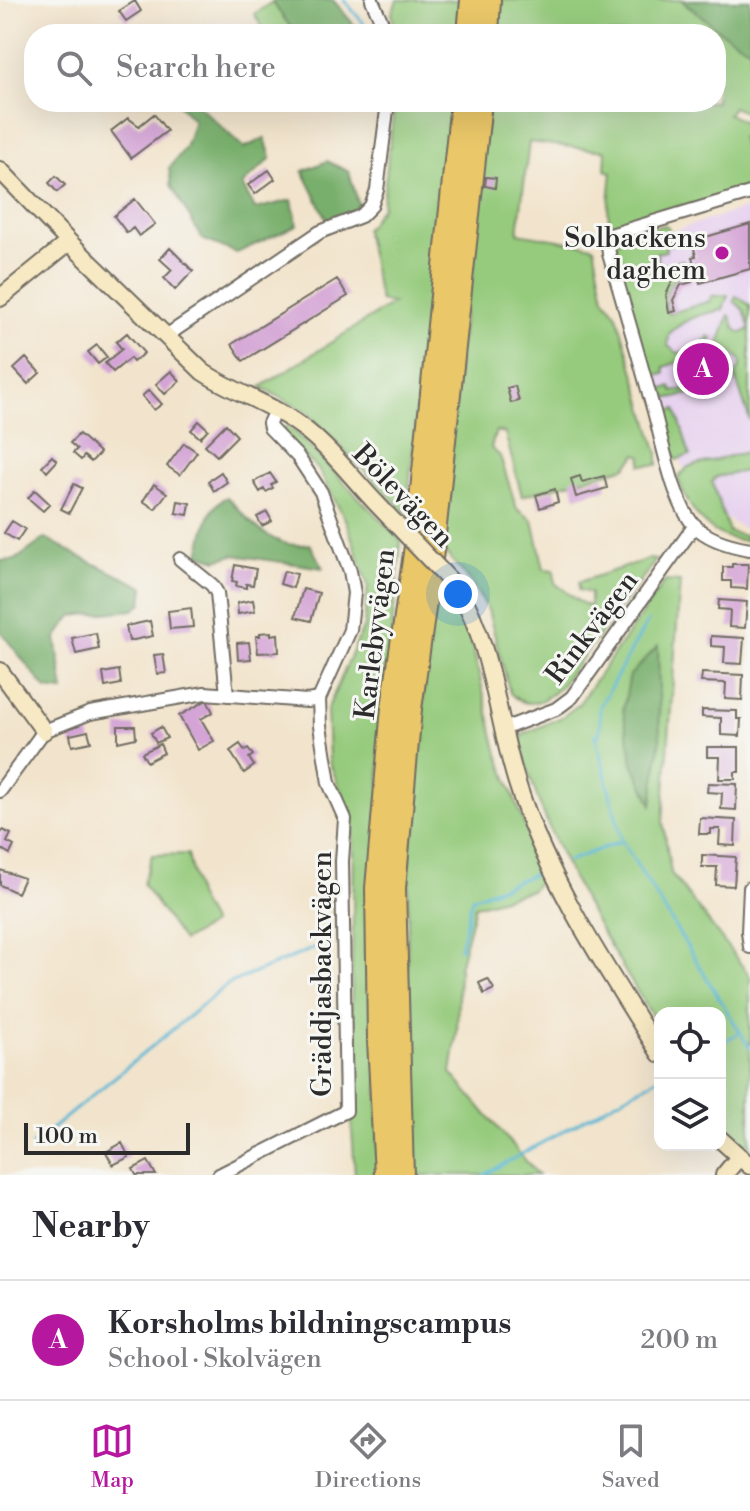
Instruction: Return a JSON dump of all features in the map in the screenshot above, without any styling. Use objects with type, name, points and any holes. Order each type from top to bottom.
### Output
[{"type":"highway","points":[[470,24],[472,0]]},
{"type":"highway","points":[[488,24],[489,0]]},
{"type":"highway","name":"Karlebyvägen","points":[[386,1175],[379,1040],[377,888],[393,708],[418,523],[461,112]]},
{"type":"highway","name":"Karlebyvägen","points":[[402,1175],[394,888],[410,709],[434,528],[479,112]]},
{"type":"main road","name":"Bölevägen","points":[[0,170],[69,242],[212,378],[276,409],[304,428],[459,590],[486,660],[518,788],[551,872],[654,1044]]},
{"type":"main road","points":[[0,298],[69,242]]},
{"type":"main road","points":[[0,671],[44,731]]},
{"type":"main road","points":[[724,1175],[744,1162],[726,1145]]},
{"type":"street","points":[[372,0],[383,24]]},
{"type":"street","points":[[166,336],[320,232],[361,216],[371,206],[377,190],[387,112]]},
{"type":"street","points":[[750,193],[607,236],[609,254],[669,467],[685,512],[695,525],[733,546],[750,549]]},
{"type":"street","points":[[0,791],[44,731],[90,713],[205,693],[307,701],[319,699],[350,630],[354,593],[350,571],[321,492],[298,457],[270,428],[269,423],[276,409]]},
{"type":"street","name":"Rinkvägen","points":[[503,729],[556,709],[572,697],[695,525]]},
{"type":"street","points":[[180,559],[212,585],[217,593],[227,695]]},
{"type":"street","name":"Gräddjasbackvägen","points":[[219,1175],[346,1111],[342,861],[345,819],[329,783],[319,699]]},
{"type":"street","points":[[750,888],[750,947]]},
{"type":"shaded area","points":[[750,207],[750,528],[742,528],[709,508],[682,464],[628,274],[640,241]]},
{"type":"green space","points":[[333,0],[353,24],[288,24],[272,2]]},
{"type":"green space","points":[[397,0],[462,0],[460,24],[394,24],[392,13]]},
{"type":"green space","points":[[498,0],[682,0],[714,24],[496,24]]},
{"type":"green space","points":[[682,0],[750,0],[750,49],[726,35],[726,24],[711,24]]},
{"type":"green space","points":[[272,2],[288,24],[260,24],[254,14]]},
{"type":"green space","points":[[726,32],[750,48],[750,114],[733,107],[728,114],[750,125],[750,133],[740,138],[750,159],[750,185],[714,199],[610,227],[608,212],[612,172],[605,170],[606,151],[529,142],[518,233],[594,246],[604,297],[617,315],[658,454],[658,465],[641,465],[642,456],[637,454],[626,467],[522,496],[505,433],[496,431],[491,448],[500,456],[517,509],[533,520],[544,569],[554,570],[555,583],[578,601],[590,607],[590,593],[579,590],[579,582],[649,559],[656,560],[560,687],[548,697],[529,703],[516,699],[510,693],[488,610],[469,579],[438,545],[487,112],[726,112]]},
{"type":"green space","points":[[185,112],[206,112],[244,148],[265,138],[271,158],[242,185],[255,209],[292,200],[297,225],[237,253],[202,239],[171,185],[169,168],[185,148],[194,121]]},
{"type":"green space","points":[[394,112],[452,112],[406,513],[308,413],[261,387],[393,303],[380,301],[365,230],[382,207]]},
{"type":"green space","points":[[327,161],[349,172],[361,213],[328,221],[303,171]]},
{"type":"green space","points":[[665,225],[673,244],[665,246],[666,251],[656,253],[660,267],[682,260],[690,273],[673,280],[666,295],[668,314],[710,301],[711,296],[728,295],[723,310],[694,318],[669,334],[668,346],[678,353],[699,348],[709,336],[712,338],[705,353],[664,367],[665,374],[652,376],[616,250],[618,242],[626,235]]},
{"type":"green space","points":[[736,296],[750,305],[750,329],[744,310],[734,301]]},
{"type":"green space","points":[[729,315],[738,331],[742,333],[750,329],[750,421],[735,376],[741,365],[740,359],[719,344]]},
{"type":"green space","points":[[710,375],[724,378],[725,382],[679,397],[656,399],[655,393],[671,386],[673,392],[711,382]]},
{"type":"green space","points":[[676,409],[690,455],[676,460],[662,414]]},
{"type":"green space","points":[[286,426],[401,541],[380,743],[378,1175],[355,1175],[350,1100],[354,845],[350,814],[329,761],[327,710],[364,626],[368,585],[346,521],[318,469],[282,433]]},
{"type":"green space","points":[[750,451],[750,470],[716,477],[712,482],[729,532],[745,536],[746,541],[721,535],[702,521],[688,501],[678,478],[688,467]]},
{"type":"green space","points":[[227,497],[254,525],[274,539],[297,545],[310,544],[323,568],[233,555],[217,560],[199,554],[211,514]]},
{"type":"green space","points":[[46,538],[144,587],[142,603],[134,610],[72,616],[56,638],[64,691],[46,689],[0,631],[0,561],[15,560]]},
{"type":"green space","points":[[434,574],[469,633],[498,754],[543,875],[532,890],[475,906],[459,967],[457,1032],[451,1073],[538,1175],[413,1175],[406,1036],[409,848]]},
{"type":"green space","points":[[665,581],[680,582],[663,822],[671,873],[750,976],[750,1149],[726,1126],[726,1007],[654,1007],[654,1018],[598,925],[545,818],[520,742],[524,734],[562,717],[578,705]]},
{"type":"green space","points":[[658,646],[660,741],[652,805],[633,763],[623,710],[630,675]]},
{"type":"green space","points":[[188,854],[197,896],[212,924],[183,941],[143,884],[152,855]]},
{"type":"building","points":[[135,1],[141,11],[126,21],[119,11]]},
{"type":"building","points":[[154,114],[167,131],[131,158],[111,131],[128,118],[139,126]]},
{"type":"building","points":[[269,170],[275,179],[255,194],[248,185]]},
{"type":"building","points":[[56,176],[65,185],[57,192],[49,183]]},
{"type":"building","points":[[486,177],[496,178],[495,188],[485,186]]},
{"type":"building","points":[[135,199],[155,224],[139,236],[133,228],[127,233],[114,216]]},
{"type":"building","name":"Solbackens daghem","points":[[750,224],[750,269],[700,283],[692,257],[696,256],[692,241]]},
{"type":"building","points":[[170,248],[193,271],[175,290],[164,278],[172,270],[160,259]]},
{"type":"building","points":[[690,273],[692,282],[681,285],[673,300],[676,311],[669,313],[666,295],[673,280]]},
{"type":"building","points":[[337,279],[348,296],[243,361],[232,344]]},
{"type":"building","points":[[127,333],[144,353],[133,362],[130,358],[113,372],[105,363],[122,349],[116,342]]},
{"type":"building","points":[[97,345],[107,357],[98,364],[88,352]]},
{"type":"building","points":[[26,358],[40,373],[28,384],[14,369]]},
{"type":"building","points":[[171,371],[180,381],[165,394],[156,384]]},
{"type":"building","points":[[515,386],[519,401],[511,403],[507,388]]},
{"type":"building","points":[[149,390],[162,404],[154,410],[142,396]]},
{"type":"building","points":[[199,421],[208,429],[200,438],[191,430]]},
{"type":"building","points":[[226,424],[237,436],[217,456],[205,445]]},
{"type":"building","points":[[79,434],[100,453],[91,462],[84,456],[81,460],[73,453],[77,449],[70,443]]},
{"type":"building","points":[[184,443],[197,452],[180,475],[167,466]]},
{"type":"building","points":[[52,456],[57,461],[47,472],[42,466]]},
{"type":"building","points":[[221,472],[227,482],[214,491],[208,481]]},
{"type":"building","points":[[270,473],[276,482],[271,485],[273,488],[260,492],[254,482]]},
{"type":"building","points":[[580,476],[582,482],[604,476],[607,488],[576,497],[571,479]]},
{"type":"building","points":[[74,484],[82,488],[69,513],[61,509]]},
{"type":"building","points":[[154,484],[167,493],[155,509],[143,501]]},
{"type":"building","points":[[555,489],[558,502],[540,508],[536,495]]},
{"type":"building","points":[[35,490],[50,504],[43,511],[28,498]]},
{"type":"building","points":[[178,501],[190,503],[188,515],[176,513]]},
{"type":"building","points":[[267,512],[272,521],[262,526],[257,517]]},
{"type":"building","points":[[12,521],[25,529],[17,541],[4,533]]},
{"type":"building","points":[[732,564],[748,564],[747,589],[731,588],[731,581],[723,581],[723,567],[732,567]]},
{"type":"building","points":[[235,565],[256,569],[253,585],[246,584],[246,588],[236,586],[237,582],[232,581]]},
{"type":"building","points":[[284,571],[297,574],[293,588],[280,584]]},
{"type":"building","points":[[303,589],[319,593],[311,621],[295,617]]},
{"type":"building","points":[[253,600],[255,611],[238,614],[237,603]]},
{"type":"building","points":[[719,600],[747,602],[745,628],[729,627],[730,610],[718,609]]},
{"type":"building","points":[[191,608],[193,627],[170,629],[168,611]]},
{"type":"building","points":[[150,621],[153,636],[129,641],[126,626]]},
{"type":"building","points":[[271,632],[271,635],[278,634],[279,652],[258,653],[256,636]]},
{"type":"building","points":[[96,633],[99,649],[76,654],[72,638]]},
{"type":"building","points":[[711,636],[744,638],[742,664],[724,663],[725,647],[711,646]]},
{"type":"building","points":[[249,642],[251,659],[238,660],[237,643]]},
{"type":"building","points":[[163,654],[166,673],[157,674],[154,655]]},
{"type":"building","points":[[119,670],[121,684],[105,687],[103,673]]},
{"type":"building","points":[[702,673],[743,675],[742,700],[725,699],[726,683],[701,682]]},
{"type":"building","points":[[207,700],[213,712],[201,719],[214,741],[198,750],[179,716]]},
{"type":"building","points":[[702,710],[737,711],[737,719],[741,719],[740,736],[721,735],[721,718],[702,717]]},
{"type":"building","points":[[118,726],[135,726],[136,738],[118,742]]},
{"type":"building","points":[[161,727],[167,738],[156,743],[151,733]]},
{"type":"building","points":[[88,731],[91,742],[72,746],[70,735]]},
{"type":"building","points":[[160,744],[164,753],[147,762],[142,753]]},
{"type":"building","points":[[240,744],[253,755],[249,758],[254,766],[244,773],[230,751]]},
{"type":"building","points":[[707,747],[739,747],[739,772],[735,772],[735,779],[719,779],[720,757],[707,757]]},
{"type":"building","points":[[708,783],[737,784],[736,810],[721,809],[722,793],[707,792]]},
{"type":"building","points":[[700,818],[736,820],[735,846],[719,845],[720,829],[711,829],[711,834],[699,834]]},
{"type":"building","points":[[3,830],[11,834],[7,842],[14,846],[10,854],[0,848]]},
{"type":"building","points":[[702,855],[736,857],[734,886],[716,885],[717,867],[702,867]]},
{"type":"building","points":[[0,870],[24,878],[17,893],[0,885]]},
{"type":"building","points":[[488,979],[494,989],[484,994],[479,983]]},
{"type":"building","points":[[122,1143],[129,1157],[113,1165],[106,1152]]},
{"type":"building","points":[[148,1161],[156,1175],[136,1175],[133,1169]]},
{"type":"waterway","points":[[344,0],[364,24]]},
{"type":"waterway","points":[[596,740],[600,731],[600,706],[648,621]]},
{"type":"waterway","points":[[595,734],[622,841],[750,1048]]},
{"type":"waterway","points":[[568,861],[622,841]]},
{"type":"waterway","points":[[460,949],[472,898],[540,872]]},
{"type":"waterway","points":[[32,1145],[228,984],[329,942]]},
{"type":"waterway","points":[[726,1040],[740,1032]]},
{"type":"waterway","points":[[484,1175],[656,1079]]},
{"type":"place","name":"Solbackens daghem","points":[[722,253]]},
{"type":"place","name":"Korsholms bildningscampus","points":[[703,369]]}]
